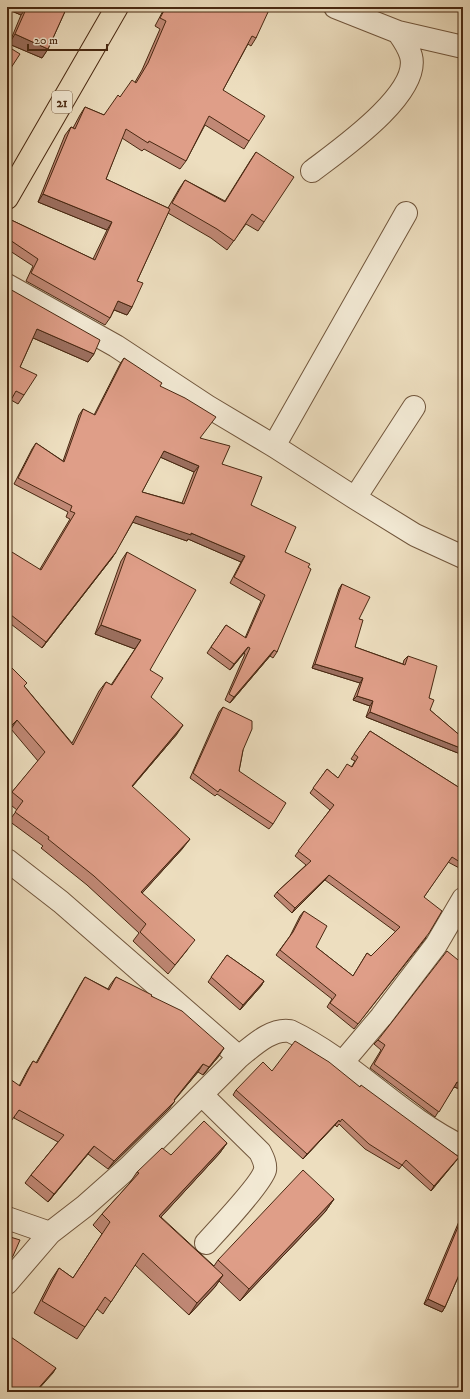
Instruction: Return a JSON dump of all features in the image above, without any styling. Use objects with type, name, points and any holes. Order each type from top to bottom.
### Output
[{"type":"highway","name":"21","points":[[7,198],[117,7]]},
{"type":"street","points":[[335,7],[398,32],[461,42]]},
{"type":"street","points":[[312,172],[361,134],[389,107],[401,92],[409,76],[411,57],[398,32]]},
{"type":"street","points":[[274,446],[406,213]]},
{"type":"street","points":[[7,285],[116,346],[207,406],[274,446],[415,535],[463,557]]},
{"type":"street","points":[[355,498],[414,408]]},
{"type":"street","points":[[7,860],[61,902],[239,1057]]},
{"type":"street","points":[[342,1063],[381,1017],[436,945],[463,899]]},
{"type":"street","points":[[7,1283],[50,1233],[86,1206],[202,1095],[239,1057],[264,1038],[283,1030],[302,1037],[342,1063],[440,1136],[463,1147]]},
{"type":"street","points":[[202,1095],[260,1152],[264,1160],[265,1168],[258,1183],[206,1243]]},
{"type":"street","points":[[7,1218],[50,1233]]},
{"type":"building","points":[[27,7],[67,7],[48,49],[15,34]]},
{"type":"building","points":[[166,7],[264,7],[269,10],[256,38],[252,36],[223,90],[265,116],[249,141],[209,116],[186,161],[149,141],[148,143],[126,129],[106,179],[170,209],[137,281],[143,283],[132,307],[118,301],[110,318],[31,273],[38,259],[7,238],[7,218],[95,260],[112,222],[43,194],[71,127],[75,129],[85,107],[104,115],[118,95],[120,97],[132,80],[136,83],[148,63],[166,21],[160,18]]},
{"type":"building","points":[[7,46],[20,54],[7,74]]},
{"type":"building","points":[[256,152],[294,177],[264,222],[252,214],[234,241],[217,229],[172,203],[185,180],[225,202]]},
{"type":"building","points":[[8,288],[100,340],[94,354],[37,329],[20,367],[37,375],[24,395],[16,391],[7,407],[7,292]]},
{"type":"building","points":[[124,358],[162,383],[160,386],[185,398],[216,417],[200,438],[230,446],[222,464],[262,477],[251,505],[296,527],[285,552],[310,564],[308,567],[311,569],[277,652],[274,650],[234,697],[229,694],[250,648],[248,647],[234,664],[211,647],[226,625],[246,638],[265,595],[234,577],[245,556],[191,533],[191,535],[136,516],[116,552],[46,642],[11,615],[7,621],[7,549],[41,570],[75,513],[70,511],[72,506],[18,478],[36,443],[64,462],[83,409],[95,415]],"holes":[[[164,451],[199,466],[184,504],[142,492]]]},
{"type":"building","points":[[127,552],[196,590],[150,670],[163,678],[151,697],[183,725],[132,786],[190,839],[141,892],[195,940],[175,965],[140,932],[146,924],[94,876],[48,839],[49,837],[15,812],[23,801],[12,792],[45,752],[17,720],[7,730],[7,663],[27,683],[24,686],[73,745],[106,682],[112,685],[141,640],[101,625]]},
{"type":"building","points":[[342,584],[370,597],[359,619],[363,620],[355,647],[405,665],[408,656],[437,666],[429,698],[434,700],[430,710],[463,738],[463,749],[370,712],[373,701],[357,696],[363,678],[315,664]]},
{"type":"building","points":[[223,707],[252,721],[252,729],[243,750],[239,771],[286,803],[273,824],[220,789],[218,792],[193,773]]},
{"type":"building","points":[[370,731],[463,790],[463,864],[452,857],[424,897],[442,911],[429,933],[358,1024],[330,1003],[336,995],[280,950],[293,932],[304,911],[327,926],[316,947],[353,976],[367,953],[371,956],[400,927],[329,875],[295,908],[277,892],[311,861],[298,851],[334,805],[313,788],[327,769],[338,778],[347,764],[352,767],[358,757],[354,754]]},
{"type":"building","points":[[447,951],[463,964],[463,1084],[457,1082],[439,1112],[374,1064],[385,1045],[378,1040]]},
{"type":"building","points":[[227,955],[264,981],[243,1005],[211,977]]},
{"type":"building","points":[[85,977],[109,990],[116,977],[152,995],[151,996],[182,1011],[224,1048],[209,1067],[203,1064],[174,1100],[175,1101],[114,1161],[94,1146],[54,1194],[31,1175],[64,1135],[19,1110],[7,1127],[7,1077],[20,1086],[33,1061],[37,1063]]},
{"type":"building","points":[[295,1041],[329,1062],[360,1087],[361,1085],[459,1157],[434,1186],[406,1160],[402,1165],[369,1144],[342,1119],[340,1122],[339,1120],[307,1154],[236,1090],[263,1062],[272,1071]]},
{"type":"building","points":[[204,1121],[227,1143],[159,1216],[223,1275],[197,1303],[143,1253],[111,1302],[105,1297],[85,1327],[42,1301],[59,1268],[73,1278],[110,1222],[102,1214],[139,1173],[137,1172],[162,1148],[171,1155]]},
{"type":"building","points":[[303,1170],[334,1199],[249,1289],[218,1260]]},
{"type":"building","points":[[463,1215],[463,1268],[445,1307],[428,1299]]},
{"type":"building","points":[[7,1236],[20,1240],[13,1256],[7,1264]]},
{"type":"building","points":[[8,1335],[56,1368],[35,1392],[7,1392]]}]
